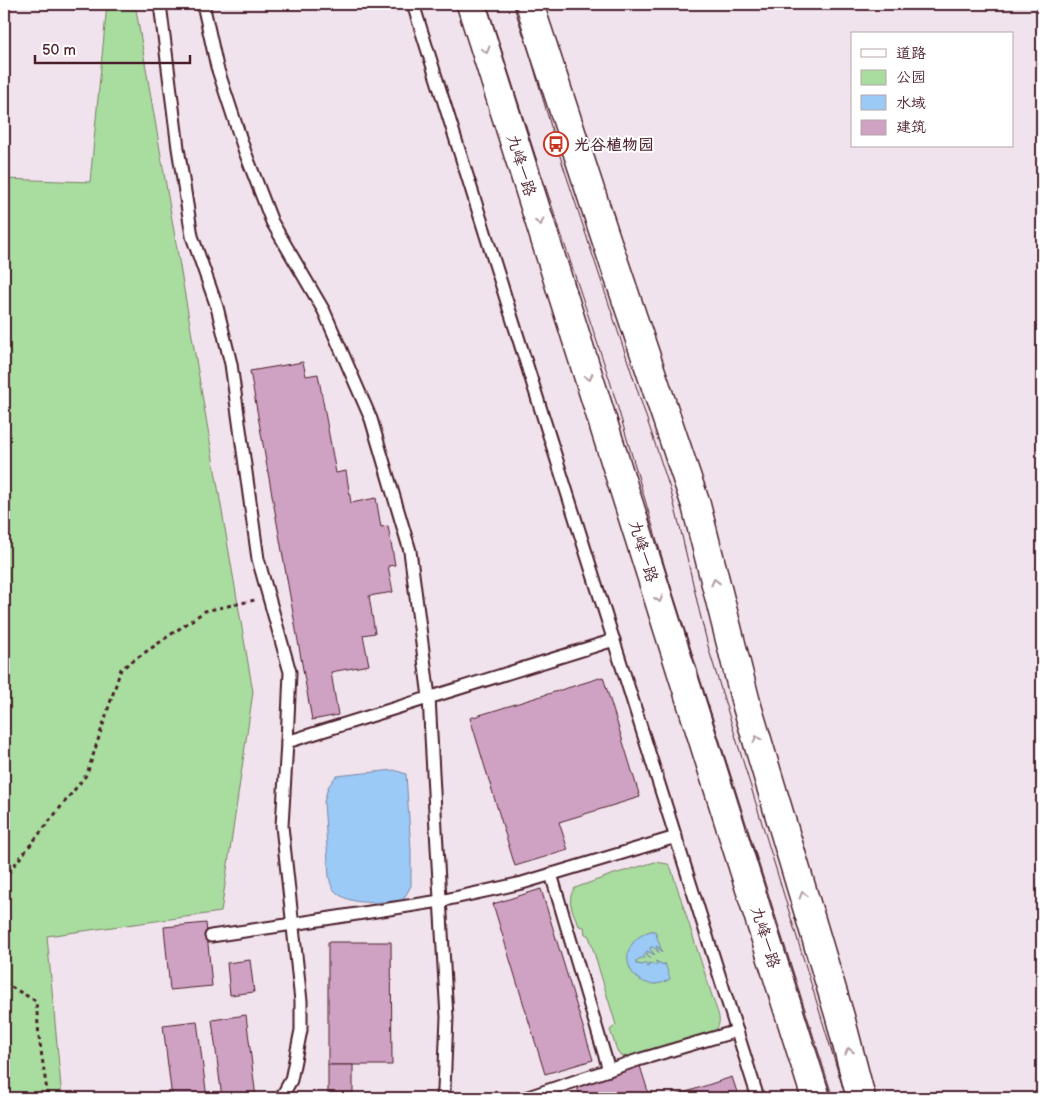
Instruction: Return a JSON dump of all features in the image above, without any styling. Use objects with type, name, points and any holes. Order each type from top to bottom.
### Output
[{"type":"street","name":"九峰一路","points":[[471,4],[816,1098]]},
{"type":"street","points":[[529,4],[696,505],[746,703],[840,1017],[861,1098]]},
{"type":"lane","points":[[160,4],[178,148],[192,236],[232,364],[258,559],[290,672],[282,826],[294,924],[301,1001],[301,1030],[291,1080],[281,1098]]},
{"type":"lane","points":[[203,4],[217,67],[245,152],[272,222],[324,311],[371,419],[410,552],[429,697],[448,1017],[442,1098]]},
{"type":"lane","points":[[413,4],[758,1098]]},
{"type":"lane","points":[[287,742],[614,640]]},
{"type":"lane","points":[[211,936],[440,901],[522,883],[676,838]]},
{"type":"lane","points":[[551,874],[609,1070]]},
{"type":"lane","points":[[525,1098],[736,1030]]},
{"type":"path","points":[[4,878],[87,774],[121,669],[205,611],[268,597]]},
{"type":"path","points":[[4,636],[8,628]]},
{"type":"path","points":[[4,983],[36,1002],[48,1098]]},
{"type":"green space","points":[[107,4],[135,4],[253,692],[221,912],[47,936],[62,1098],[4,1098],[4,179],[90,182]]},
{"type":"green space","points":[[655,862],[668,864],[671,868],[719,1016],[718,1027],[711,1035],[631,1058],[618,1053],[610,1030],[616,1025],[589,936],[585,934],[584,927],[579,926],[571,902],[572,893],[575,888]],"holes":[[[653,931],[660,950],[657,946],[656,949],[653,946],[651,947],[650,949],[654,954],[646,951],[649,956],[645,954],[636,961],[636,964],[647,967],[649,967],[648,964],[657,965],[657,963],[664,965],[666,981],[655,984],[629,965],[628,959],[631,947],[642,935]]]},
{"type":"water","points":[[394,770],[406,774],[411,850],[411,886],[403,900],[366,902],[348,899],[333,889],[329,877],[324,802],[328,787],[336,776]]},
{"type":"water","points":[[650,931],[655,931],[662,952],[657,946],[659,953],[651,947],[650,949],[655,955],[647,951],[646,953],[651,959],[645,954],[645,958],[636,961],[636,964],[643,965],[645,962],[647,967],[649,966],[648,963],[657,965],[655,961],[664,965],[665,963],[670,979],[657,984],[646,983],[637,978],[630,969],[628,959],[630,949],[637,939]]},
{"type":"building","points":[[303,362],[306,376],[318,374],[336,473],[346,471],[351,503],[376,498],[381,527],[388,526],[395,565],[388,566],[393,592],[369,596],[375,633],[363,635],[369,665],[331,672],[338,715],[312,720],[250,371]]},
{"type":"building","points":[[603,677],[640,797],[559,822],[568,850],[515,866],[470,718]]},
{"type":"building","points":[[541,889],[593,1060],[545,1074],[493,904]]},
{"type":"building","points":[[206,923],[212,986],[170,990],[164,927]]},
{"type":"building","points":[[328,942],[391,942],[392,1065],[328,1065]]},
{"type":"building","points":[[250,960],[254,992],[230,995],[227,963]]},
{"type":"building","points":[[246,1015],[256,1098],[222,1098],[212,1020]]},
{"type":"building","points":[[197,1021],[207,1098],[172,1098],[163,1025]]},
{"type":"building","points":[[328,1065],[353,1065],[353,1098],[328,1098]]},
{"type":"building","points":[[640,1066],[650,1098],[581,1098],[577,1087]]},
{"type":"building","points":[[732,1077],[739,1098],[668,1098]]},
{"type":"tram line","points":[[487,4],[610,381],[666,571],[833,1098]]},
{"type":"tram line","points":[[516,6],[556,144],[671,492],[709,650],[846,1098]]},
{"type":"place","name":"光谷植物园","points":[[556,144]]}]
